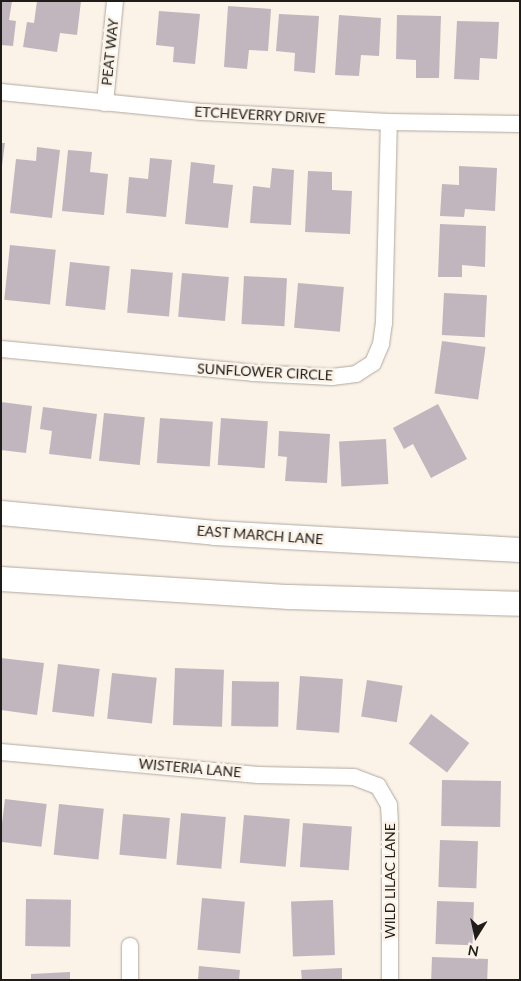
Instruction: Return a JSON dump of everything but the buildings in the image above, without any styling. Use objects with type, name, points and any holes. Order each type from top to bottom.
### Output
[{"type":"main road","name":"EAST MARCH LANE","points":[[1,513],[215,533],[520,550]]},
{"type":"main road","points":[[1,579],[289,597],[520,604]]},
{"type":"street","name":"PEAT WAY","points":[[105,104],[115,1]]},
{"type":"street","name":"ETCHEVERRY DRIVE","points":[[1,92],[105,104],[388,122],[520,124]]},
{"type":"street","name":"SUNFLOWER CIRCLE","points":[[1,349],[253,373],[332,378],[356,374],[373,363],[382,344],[388,122]]},
{"type":"street","name":"WISTERIA LANE","points":[[1,752],[258,774],[354,777],[378,786]]},
{"type":"street","name":"WILD LILAC LANE","points":[[378,786],[384,794],[389,812],[390,980]]},
{"type":"street","points":[[130,946],[130,980]]}]
